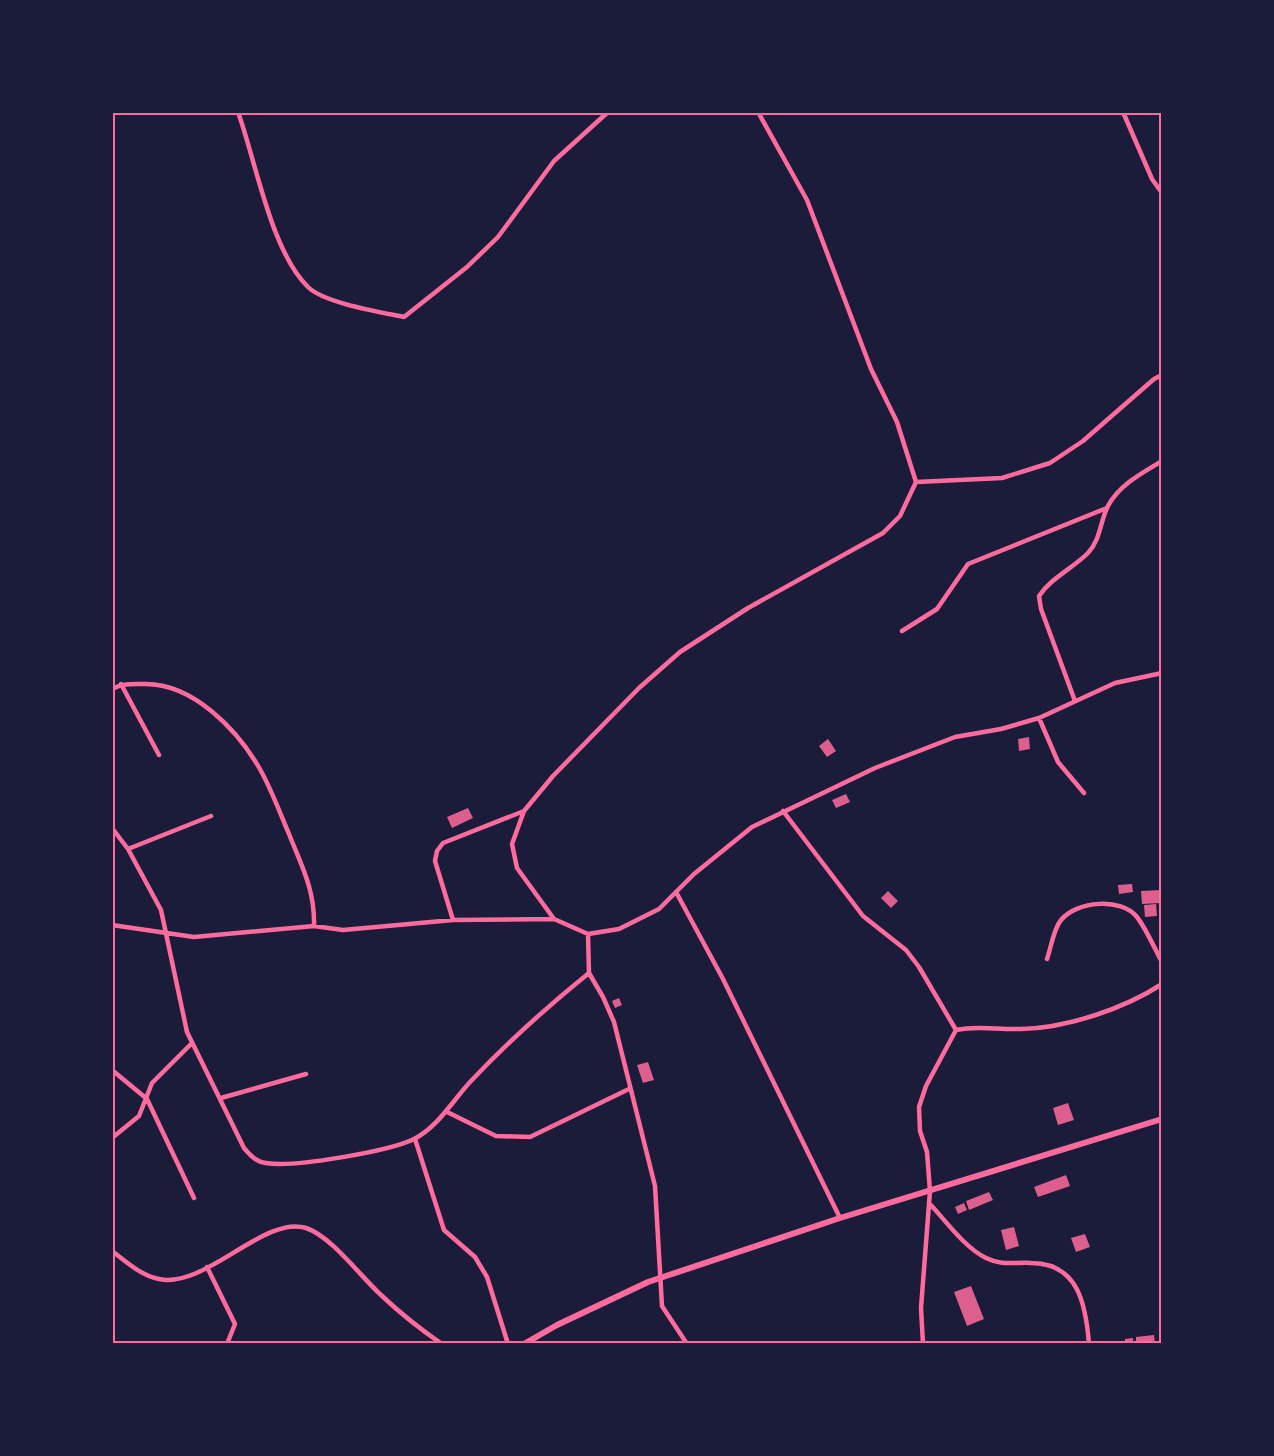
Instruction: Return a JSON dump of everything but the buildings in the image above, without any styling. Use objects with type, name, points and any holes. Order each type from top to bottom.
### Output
[{"type":"street","points":[[524,1344],[557,1324],[660,1278],[840,1218],[1161,1119]]},
{"type":"lane","points":[[238,112],[284,254],[309,288],[350,306],[404,317],[467,267],[498,237],[554,161],[608,112]]},
{"type":"lane","points":[[554,919],[517,868],[512,844],[524,811],[599,728],[680,652],[748,608],[883,533],[900,516],[916,482],[897,422],[871,369],[807,200],[758,112]]},
{"type":"lane","points":[[1123,112],[1161,193]]},
{"type":"lane","points":[[916,482],[1002,478],[1050,463],[1083,441],[1161,375]]},
{"type":"lane","points":[[1075,701],[1041,609],[1039,596],[1089,552],[1101,529],[1107,508],[1121,489],[1161,461]]},
{"type":"lane","points":[[902,631],[937,609],[968,564],[1107,508]]},
{"type":"lane","points":[[112,925],[194,938],[314,926],[343,930],[453,920],[554,919],[588,934],[619,929],[638,922],[659,909],[694,874],[752,827],[783,811],[909,753],[955,737],[1001,729],[1039,718],[1115,683],[1161,673]]},
{"type":"lane","points":[[112,689],[121,684],[158,684],[190,696],[229,727],[260,770],[282,818],[312,889],[314,926]]},
{"type":"lane","points":[[121,684],[159,755]]},
{"type":"lane","points":[[1039,718],[1058,762],[1084,793]]},
{"type":"lane","points":[[453,920],[435,861],[436,851],[443,843],[524,811]]},
{"type":"lane","points":[[783,811],[863,916],[906,950],[919,967],[956,1030]]},
{"type":"lane","points":[[128,849],[211,816]]},
{"type":"lane","points":[[112,828],[128,849],[161,910],[192,1043],[244,1148],[254,1159],[266,1163],[310,1161],[378,1149],[415,1139],[447,1112],[470,1082],[548,1006],[589,973]]},
{"type":"lane","points":[[676,892],[728,989],[840,1218]]},
{"type":"lane","points":[[1047,959],[1060,920],[1072,911],[1086,906],[1108,904],[1125,907],[1137,916],[1161,962]]},
{"type":"lane","points":[[588,934],[589,973],[614,1022],[629,1089],[656,1186],[662,1306],[687,1344]]},
{"type":"lane","points":[[922,1344],[921,1308],[930,1191],[927,1152],[920,1131],[919,1107],[926,1086],[956,1030],[974,1026],[1019,1029],[1053,1026],[1124,1005],[1161,984]]},
{"type":"lane","points":[[112,1138],[140,1116],[152,1083],[160,1072],[192,1043]]},
{"type":"lane","points":[[112,1070],[147,1099],[194,1198]]},
{"type":"lane","points":[[221,1098],[306,1074]]},
{"type":"lane","points":[[447,1112],[496,1136],[530,1137],[629,1089]]},
{"type":"lane","points":[[415,1139],[444,1230],[475,1257],[487,1277],[508,1344]]},
{"type":"lane","points":[[929,1203],[984,1257],[1000,1264],[1045,1265],[1069,1278],[1084,1300],[1089,1344]]},
{"type":"lane","points":[[112,1251],[135,1268],[157,1279],[172,1281],[207,1267],[291,1225],[309,1229],[327,1242],[414,1325],[442,1344]]},
{"type":"lane","points":[[207,1267],[235,1324],[227,1344]]}]
